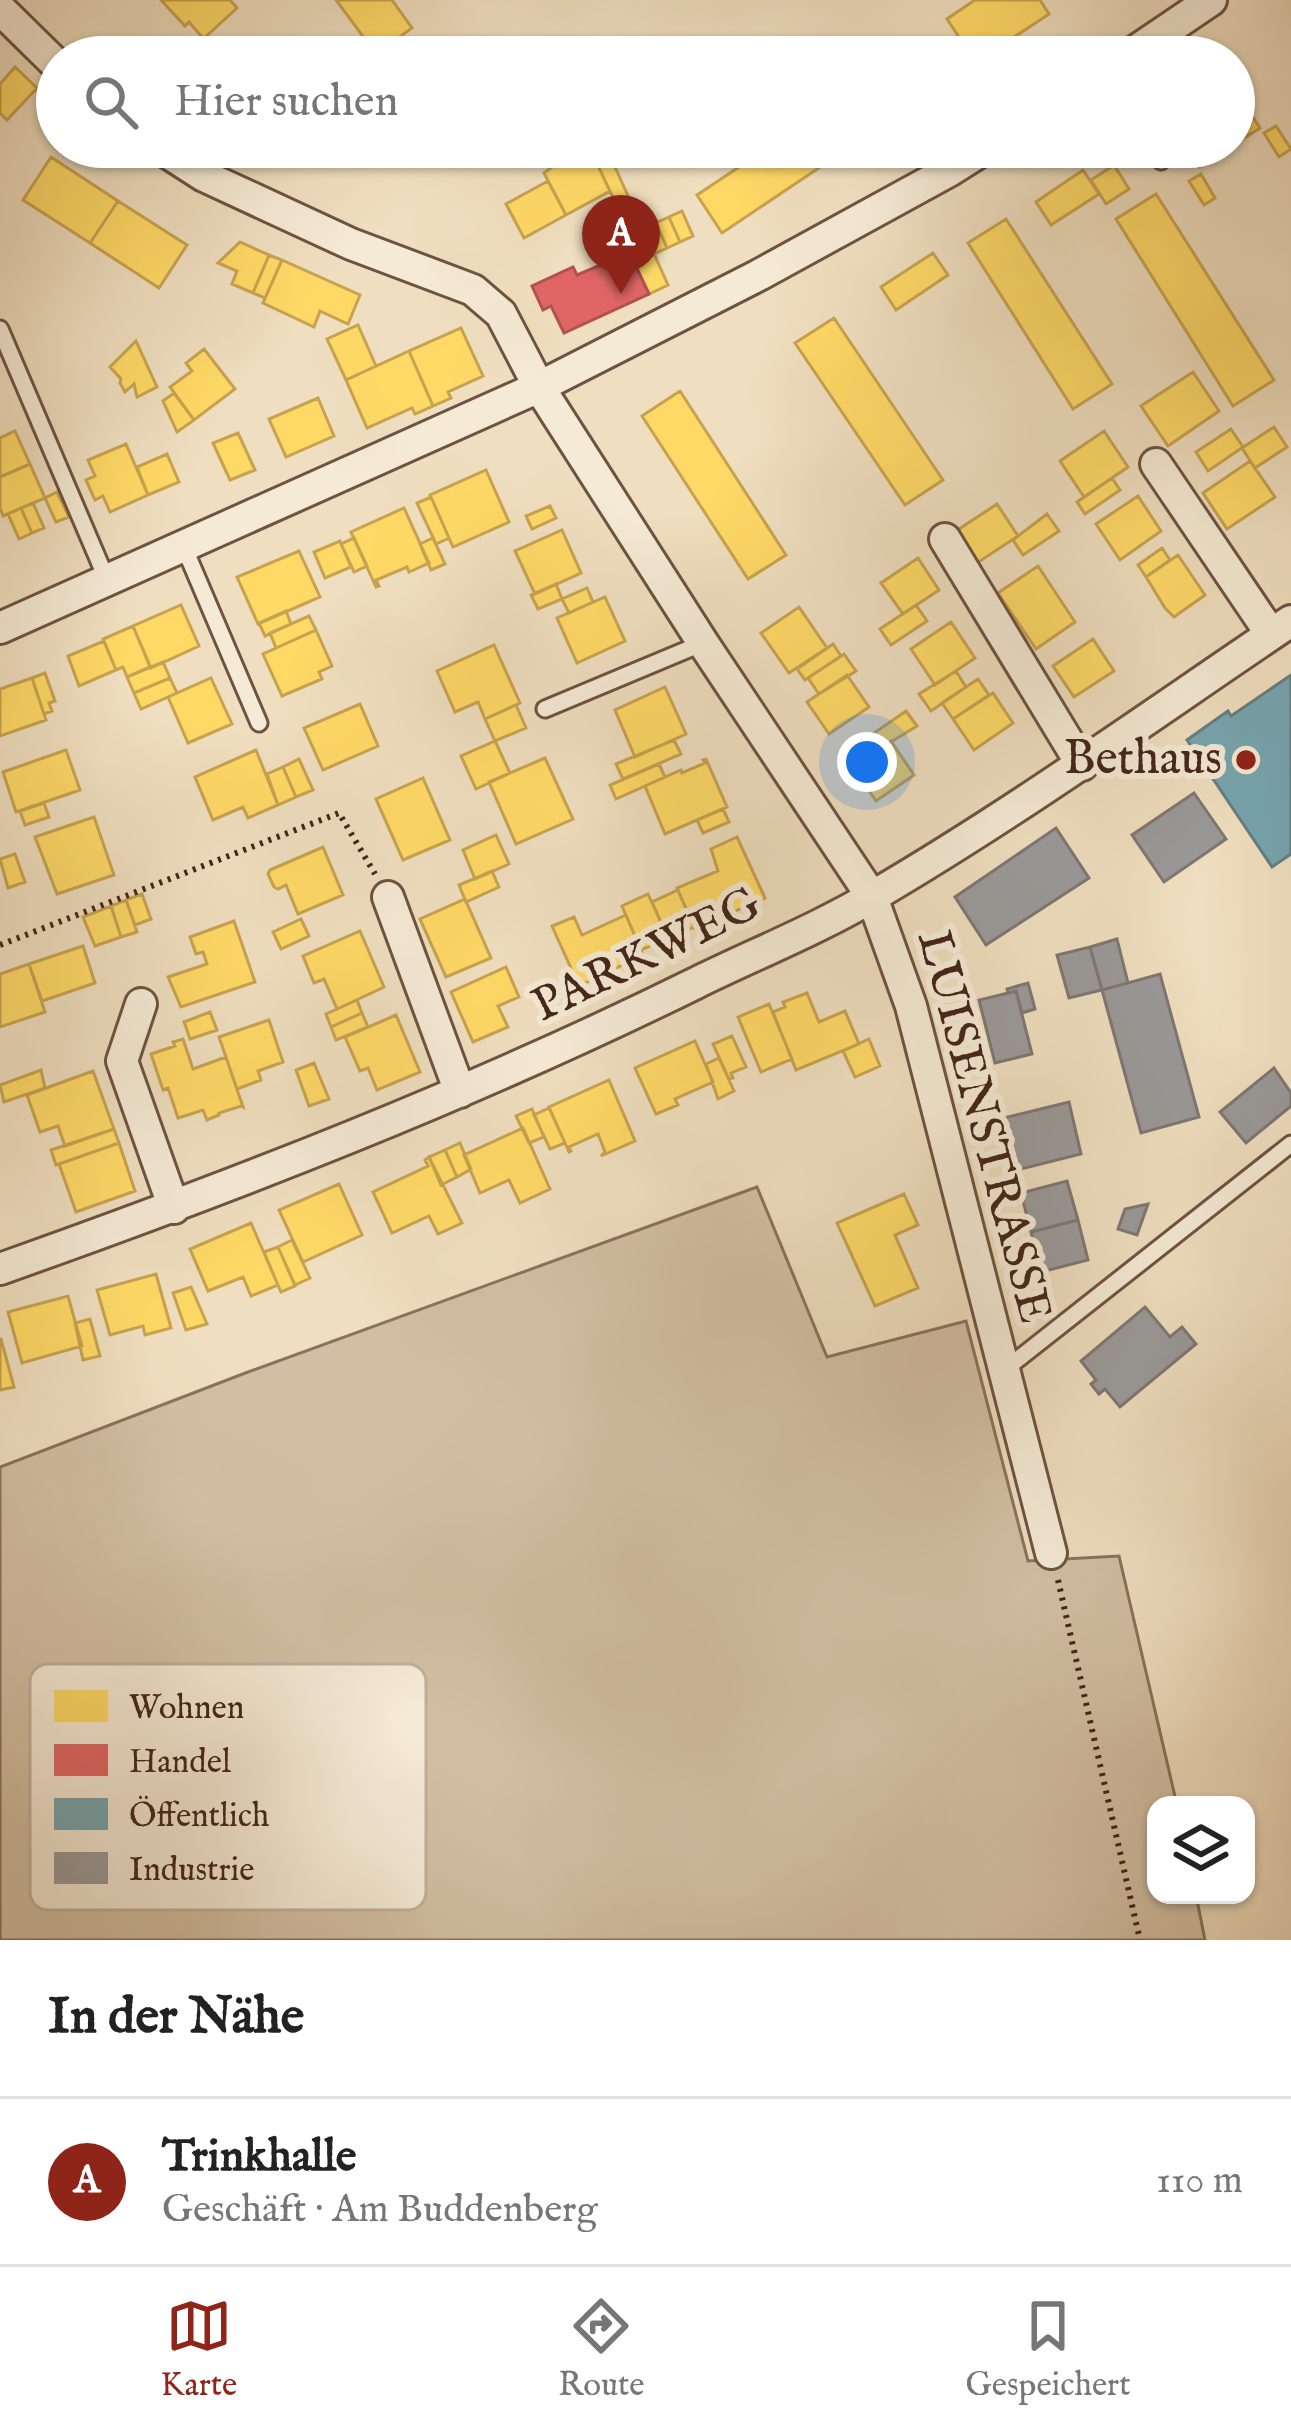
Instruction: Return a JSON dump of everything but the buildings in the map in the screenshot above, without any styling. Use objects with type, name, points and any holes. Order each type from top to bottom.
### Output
[{"type":"street","points":[[1158,36],[1211,0]]},
{"type":"street","points":[[0,9],[36,44]]},
{"type":"street","name":"LUISENSTRASSE","points":[[192,168],[351,244],[473,290],[501,314],[539,387],[872,897],[911,1006],[1052,1553]]},
{"type":"street","points":[[0,628],[539,387],[759,275],[954,168]]},
{"type":"street","points":[[1156,464],[1281,628]]},
{"type":"street","points":[[945,539],[1082,765]]},
{"type":"street","name":"PARKWEG","points":[[0,1269],[174,1208],[460,1092],[594,1034],[872,897],[1082,765],[1281,628]]},
{"type":"street","points":[[388,897],[460,1092]]},
{"type":"street","points":[[141,1004],[122,1061],[174,1208]]},
{"type":"lane","points":[[0,329],[107,580]]},
{"type":"lane","points":[[184,547],[259,723]]},
{"type":"lane","points":[[545,709],[703,643]]},
{"type":"lane","points":[[1003,1370],[1291,1144]]},
{"type":"path","points":[[0,945],[339,813],[388,897]]},
{"type":"path","points":[[1052,1553],[1140,1940]]},
{"type":"shaded area","points":[[757,1187],[827,1357],[966,1321],[1028,1561],[1119,1556],[1175,1796],[1147,1796],[1147,1904],[1198,1904],[1205,1940],[0,1940],[0,1467]]},
{"type":"place","name":"Trinkhalle","points":[[621,294]]},
{"type":"place","name":"Bethaus","points":[[1246,760]]}]
